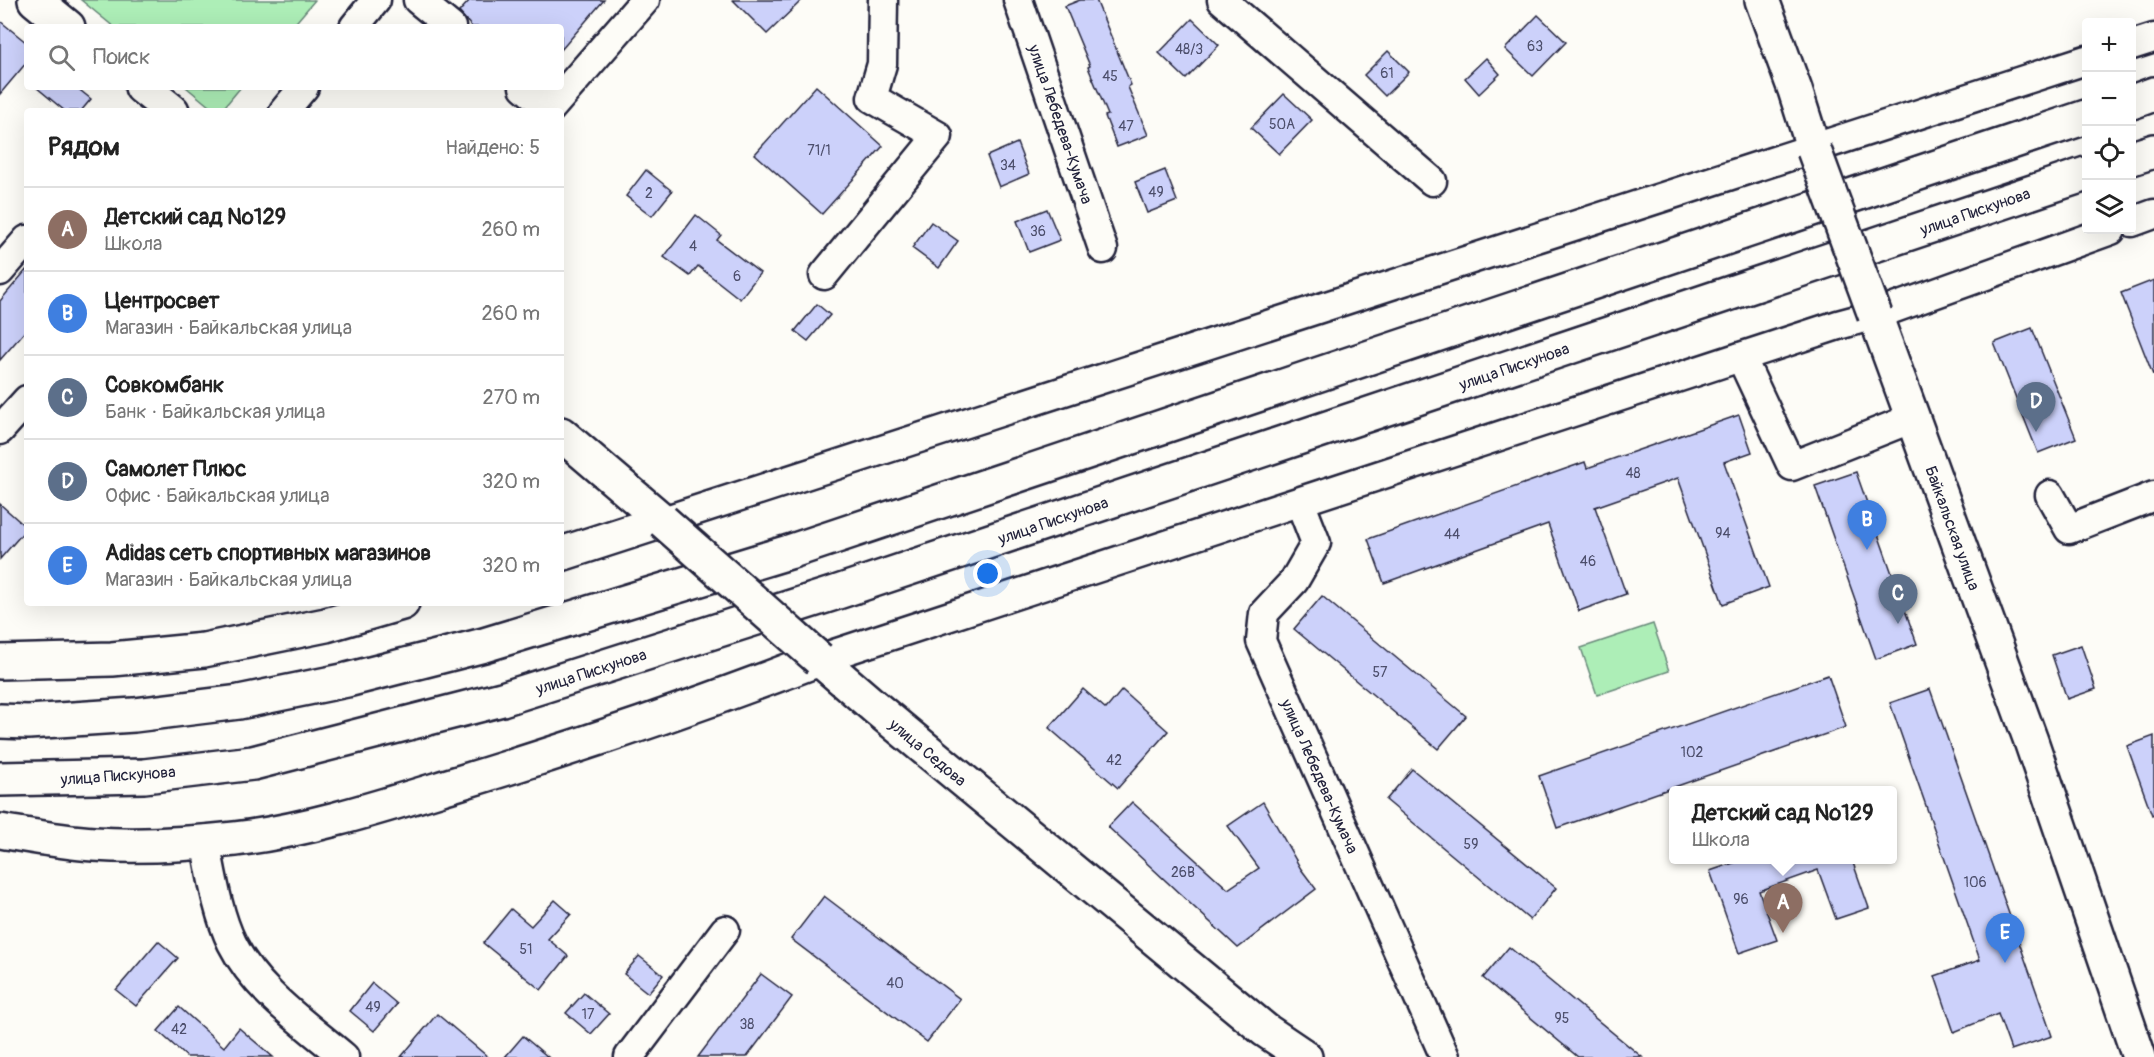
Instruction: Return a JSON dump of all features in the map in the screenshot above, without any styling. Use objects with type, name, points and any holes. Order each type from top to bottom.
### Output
[{"type":"main road","points":[[35,0],[64,24]]},
{"type":"main road","name":"Байкальская улица","points":[[1762,0],[1814,150],[2031,741],[2139,1057]]},
{"type":"main road","points":[[146,90],[168,108]]},
{"type":"main road","points":[[2136,101],[2154,94]]},
{"type":"main road","points":[[0,722],[134,715],[239,702],[347,680],[484,645],[789,552],[2082,118]]},
{"type":"main road","points":[[2136,157],[2154,151]]},
{"type":"main road","name":"улица Пискунова","points":[[0,779],[144,776],[253,763],[502,699],[835,593],[2082,175]]},
{"type":"main road","name":"улица Седова","points":[[564,437],[877,709],[1265,1030],[1305,1057]]},
{"type":"main road","points":[[564,553],[663,522]]},
{"type":"main road","points":[[0,662],[111,659],[204,650],[326,625],[392,606]]},
{"type":"main road","points":[[0,831],[95,844],[169,844],[235,839],[287,830],[437,790],[530,761],[747,687],[819,659]]},
{"type":"street","points":[[356,24],[376,0]]},
{"type":"street","points":[[418,0],[447,24]]},
{"type":"street","points":[[551,108],[645,0]]},
{"type":"street","points":[[824,275],[938,136],[872,98],[882,64],[883,0]]},
{"type":"street","name":"улица Лебедева-Кумача","points":[[1018,0],[1103,249]]},
{"type":"street","points":[[1222,0],[1432,181]]},
{"type":"street","points":[[2136,44],[2154,38]]},
{"type":"street","points":[[663,522],[2082,61]]},
{"type":"street","points":[[286,108],[302,90]]},
{"type":"street","points":[[528,90],[549,108]]},
{"type":"street","points":[[2136,221],[2154,214]]},
{"type":"street","points":[[819,659],[1838,325],[1875,315],[2100,234]]},
{"type":"street","points":[[0,271],[24,243]]},
{"type":"street","points":[[1741,357],[1792,466],[1912,418]]},
{"type":"street","points":[[2050,495],[2069,529],[2154,496]]},
{"type":"street","name":"улица Лебедева-Кумача","points":[[1300,502],[1316,543],[1294,581],[1264,613],[1261,641],[1445,1057]]},
{"type":"street","points":[[205,841],[222,915],[232,942],[244,963],[279,1002],[344,1057]]},
{"type":"street","points":[[629,1057],[725,930]]},
{"type":"green space","points":[[81,0],[315,0],[295,24],[110,24]]},
{"type":"green space","points":[[190,90],[238,90],[224,108],[211,108]]},
{"type":"green space","points":[[1653,624],[1669,671],[1597,695],[1581,648]]},
{"type":"building","points":[[470,0],[604,0],[564,47],[564,24],[469,24],[459,12]]},
{"type":"building","points":[[733,0],[802,0],[767,34]]},
{"type":"building","points":[[1080,0],[1096,0],[1131,85],[1128,87],[1148,135],[1117,147],[1105,116],[1108,115],[1088,67],[1090,66],[1065,6]]},
{"type":"building","points":[[1538,15],[1566,42],[1533,76],[1505,49]]},
{"type":"building","points":[[1192,19],[1219,45],[1186,79],[1159,53]]},
{"type":"building","points":[[0,21],[24,41],[24,66],[0,94]]},
{"type":"building","points":[[1388,51],[1409,72],[1385,96],[1364,75]]},
{"type":"building","points":[[1486,58],[1500,74],[1479,94],[1465,78]]},
{"type":"building","points":[[816,86],[883,146],[822,214],[755,154]]},
{"type":"building","points":[[40,90],[80,90],[91,99],[84,108],[61,108]]},
{"type":"building","points":[[1284,94],[1312,120],[1279,154],[1251,128]]},
{"type":"building","points":[[1017,143],[1029,174],[999,187],[987,156]]},
{"type":"building","points":[[646,170],[672,191],[652,216],[626,196]]},
{"type":"building","points":[[1165,170],[1177,201],[1147,213],[1135,182]]},
{"type":"building","points":[[1047,209],[1060,240],[1029,252],[1017,221]]},
{"type":"building","points":[[696,215],[721,235],[717,240],[760,273],[740,299],[698,266],[690,276],[664,257]]},
{"type":"building","points":[[931,222],[958,241],[939,268],[912,248]]},
{"type":"building","points":[[24,273],[24,332],[0,360],[0,301]]},
{"type":"building","points":[[2154,280],[2154,375],[2153,375],[2121,293]]},
{"type":"building","points":[[817,304],[830,315],[808,341],[795,331]]},
{"type":"building","points":[[2032,328],[2076,438],[2038,453],[1994,343]]},
{"type":"building","points":[[1739,415],[1752,452],[1724,462],[1769,587],[1723,604],[1678,478],[1595,507],[1626,594],[1579,611],[1548,524],[1384,583],[1368,539],[1585,462],[1587,468]]},
{"type":"building","points":[[1856,472],[1917,644],[1876,659],[1815,486]]},
{"type":"building","points":[[0,504],[24,525],[24,531],[0,559]]},
{"type":"building","points":[[1322,596],[1466,716],[1438,749],[1294,629]]},
{"type":"building","points":[[2081,645],[2096,689],[2067,699],[2052,655]]},
{"type":"building","points":[[1828,675],[1846,727],[1677,786],[1669,786],[1669,789],[1557,828],[1539,776]]},
{"type":"building","points":[[1083,689],[1106,709],[1122,690],[1168,731],[1118,788],[1049,728]]},
{"type":"building","points":[[1930,689],[2052,1036],[2011,1050],[1998,1014],[1954,1032],[1935,976],[1980,960],[1890,703]]},
{"type":"building","points":[[2154,736],[2154,814],[2152,815],[2127,746]]},
{"type":"building","points":[[1412,769],[1556,888],[1530,920],[1386,800]]},
{"type":"building","points":[[1132,802],[1228,889],[1259,868],[1228,826],[1263,802],[1301,869],[1316,889],[1238,948],[1108,827]]},
{"type":"building","points":[[1730,864],[1853,864],[1869,908],[1836,919],[1818,870],[1759,891],[1777,940],[1739,953],[1710,871]]},
{"type":"building","points":[[824,896],[960,999],[927,1042],[791,939]]},
{"type":"building","points":[[555,900],[571,914],[548,939],[568,956],[541,990],[483,943],[511,909],[531,926]]},
{"type":"building","points":[[158,941],[178,958],[136,1006],[116,990]]},
{"type":"building","points":[[1509,947],[1642,1057],[1578,1057],[1483,978]]},
{"type":"building","points":[[639,956],[663,975],[648,993],[624,974]]},
{"type":"building","points":[[761,974],[792,997],[747,1057],[698,1057]]},
{"type":"building","points":[[372,983],[397,1004],[374,1031],[350,1011]]},
{"type":"building","points":[[584,993],[609,1014],[591,1034],[566,1013]]},
{"type":"building","points":[[179,1007],[224,1047],[239,1028],[273,1057],[187,1057],[158,1031]]},
{"type":"building","points":[[437,1014],[488,1057],[401,1057]]},
{"type":"building","points":[[523,1036],[548,1057],[505,1057]]},
{"type":"place","name":"Самолет Плюс","points":[[2036,432]]},
{"type":"place","name":"Центросвет","points":[[1867,550]]},
{"type":"place","name":"Совкомбанк","points":[[1898,624]]},
{"type":"place","name":"Детский сад №129","points":[[1783,933]]},
{"type":"place","name":"Adidas сеть спортивных магазинов","points":[[2005,963]]}]
